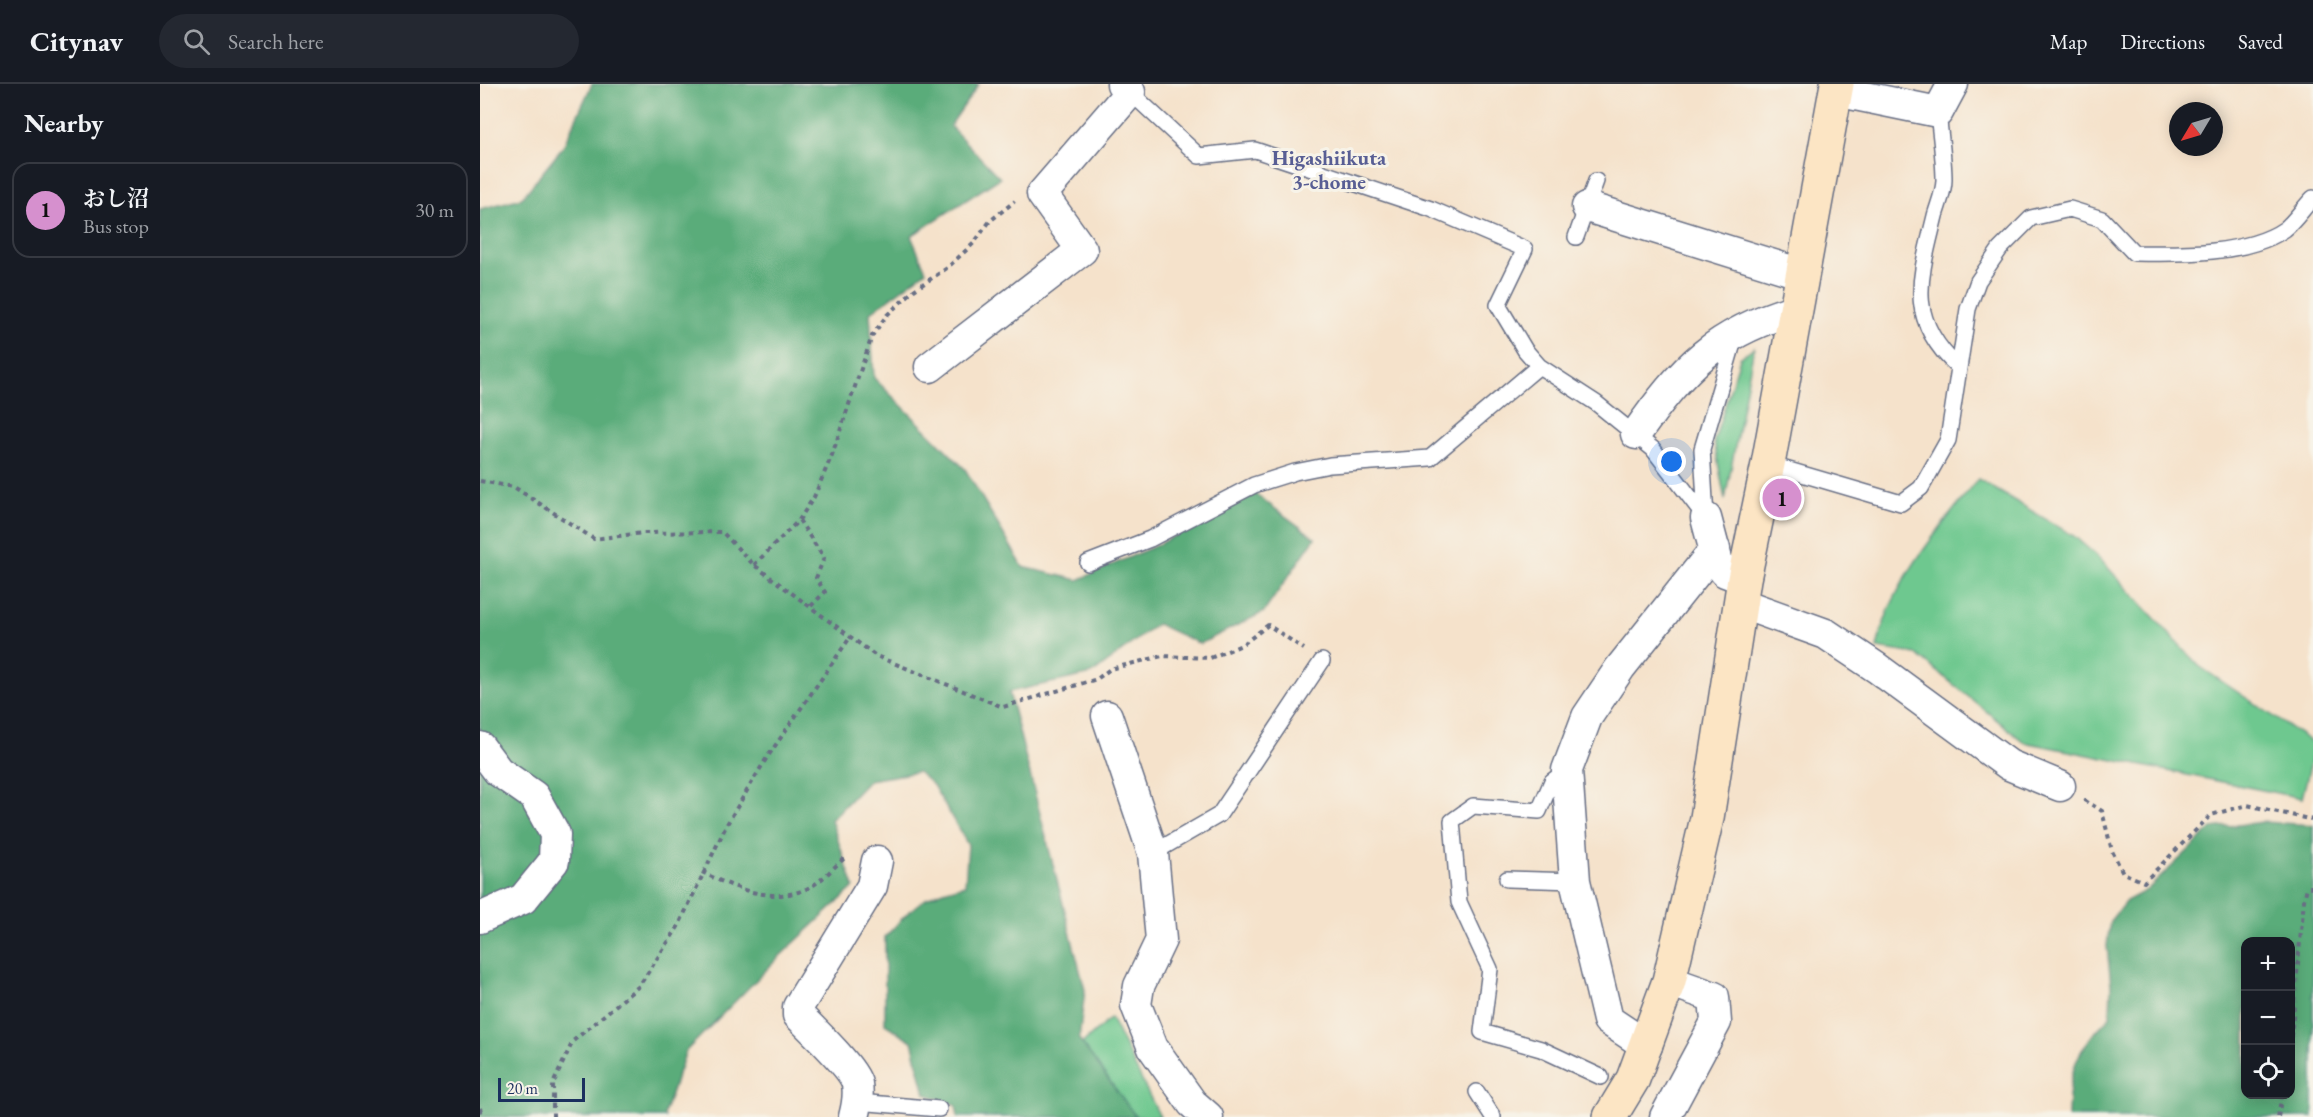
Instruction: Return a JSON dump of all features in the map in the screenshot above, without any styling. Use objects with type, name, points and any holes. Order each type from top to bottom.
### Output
[{"type":"street","points":[[1610,1117],[1633,1079],[1669,981],[1707,818],[1742,591],[1768,464],[1837,87],[1938,112],[1953,84]]},
{"type":"street","points":[[930,367],[1083,250],[1042,194],[1126,88]]},
{"type":"street","points":[[1592,194],[1802,274]]},
{"type":"street","points":[[1636,435],[1689,368],[1715,344],[1767,317],[1797,309]]},
{"type":"street","points":[[1706,518],[1718,564],[1742,591],[1826,634],[1877,668],[2009,765],[2060,786]]},
{"type":"street","points":[[1647,1046],[1608,1020],[1575,880],[1567,771],[1587,717],[1634,650],[1715,549]]},
{"type":"street","points":[[1107,716],[1153,853],[1161,940],[1139,986],[1136,1005],[1153,1048],[1192,1103],[1208,1117]]},
{"type":"street","points":[[480,747],[498,771],[534,796],[555,834],[554,861],[523,899],[480,918]]},
{"type":"street","points":[[856,1109],[856,1081],[843,1063],[798,1015],[798,1007],[872,886],[877,861]]},
{"type":"street","points":[[1665,1117],[1716,1022],[1714,997],[1669,981]]},
{"type":"lane","points":[[1126,88],[1199,156],[1256,150],[1431,209],[1524,249],[1498,305],[1526,350],[1539,366],[1596,403],[1653,450],[1706,518]]},
{"type":"lane","points":[[1938,112],[1944,182],[1920,279],[1921,302],[1927,330],[1939,350],[1958,367]]},
{"type":"lane","points":[[1576,237],[1592,194]]},
{"type":"lane","points":[[1768,464],[1901,503],[1921,488],[1948,440],[1968,309],[1978,281],[2000,249],[2031,218],[2070,210],[2102,219],[2134,253],[2176,254],[2249,244],[2285,228],[2313,198]]},
{"type":"lane","points":[[1706,518],[1702,449],[1737,331]]},
{"type":"lane","points":[[1088,563],[1159,535],[1254,485],[1295,472],[1330,465],[1430,458],[1539,366]]},
{"type":"lane","points":[[1153,853],[1219,815],[1322,662]]},
{"type":"lane","points":[[1567,771],[1552,781],[1539,811],[1473,806],[1452,821],[1459,902],[1490,969],[1482,1032],[1541,1049],[1601,1077]]},
{"type":"lane","points":[[1507,879],[1575,880]]},
{"type":"lane","points":[[1477,1092],[1493,1117]]},
{"type":"lane","points":[[856,1109],[939,1109]]},
{"type":"path","points":[[754,565],[799,520],[814,497],[832,455],[872,336],[887,315],[914,290],[947,268],[974,243],[990,221],[1026,192],[1042,194]]},
{"type":"path","points":[[480,481],[514,487],[594,539],[643,533],[722,532],[754,565],[876,656],[1003,707],[1097,680],[1110,669],[1162,656],[1210,658],[1242,645],[1268,625],[1322,662]]},
{"type":"path","points":[[799,520],[824,558],[816,578],[825,592],[811,606]]},
{"type":"path","points":[[553,1117],[553,1084],[573,1041],[639,986],[678,927],[702,872],[766,759],[851,636]]},
{"type":"path","points":[[2060,786],[2102,811],[2112,851],[2123,873],[2144,882],[2211,815],[2247,805],[2313,820]]},
{"type":"path","points":[[702,872],[735,889],[777,895],[807,889],[846,856],[864,851],[877,861]]},
{"type":"path","points":[[2290,1045],[2304,900],[2307,887],[2313,887]]},
{"type":"path","points":[[2278,1117],[2281,1099]]},
{"type":"path","points":[[480,1108],[483,1117]]},
{"type":"green space","points":[[592,84],[979,84],[950,126],[1000,178],[911,236],[926,271],[870,313],[874,378],[965,469],[1023,567],[1078,580],[1155,546],[1255,494],[1315,538],[1264,612],[1200,644],[1157,624],[1092,674],[1009,692],[1085,990],[1079,1039],[1136,1117],[958,1117],[956,1105],[925,1094],[912,1041],[885,1024],[885,937],[904,916],[920,903],[938,893],[965,885],[968,845],[933,785],[918,772],[869,780],[831,820],[854,887],[780,956],[686,1051],[664,1114],[665,1117],[480,1117],[480,209],[522,198],[563,147]]},
{"type":"green space","points":[[1754,347],[1725,500],[1714,441],[1740,358]]},
{"type":"green space","points":[[1978,479],[2074,536],[2099,558],[2199,666],[2313,743],[2313,754],[2302,798],[2024,742],[1916,654],[1877,648],[1892,602],[1904,580],[1933,537]]},
{"type":"green space","points":[[2263,822],[2313,825],[2313,1117],[2068,1117],[2070,1086],[2076,1062],[2089,1040],[2110,1017],[2111,985],[2107,946],[2110,921],[2126,901],[2147,890],[2212,828]]},
{"type":"green space","points":[[1111,1018],[1160,1117],[1090,1117],[1054,1068]]},
{"type":"place","name":"おし沼","points":[[1782,498]]},
{"type":"district","name":"Higashiikuta 3-chome","points":[[1329,169]]}]
